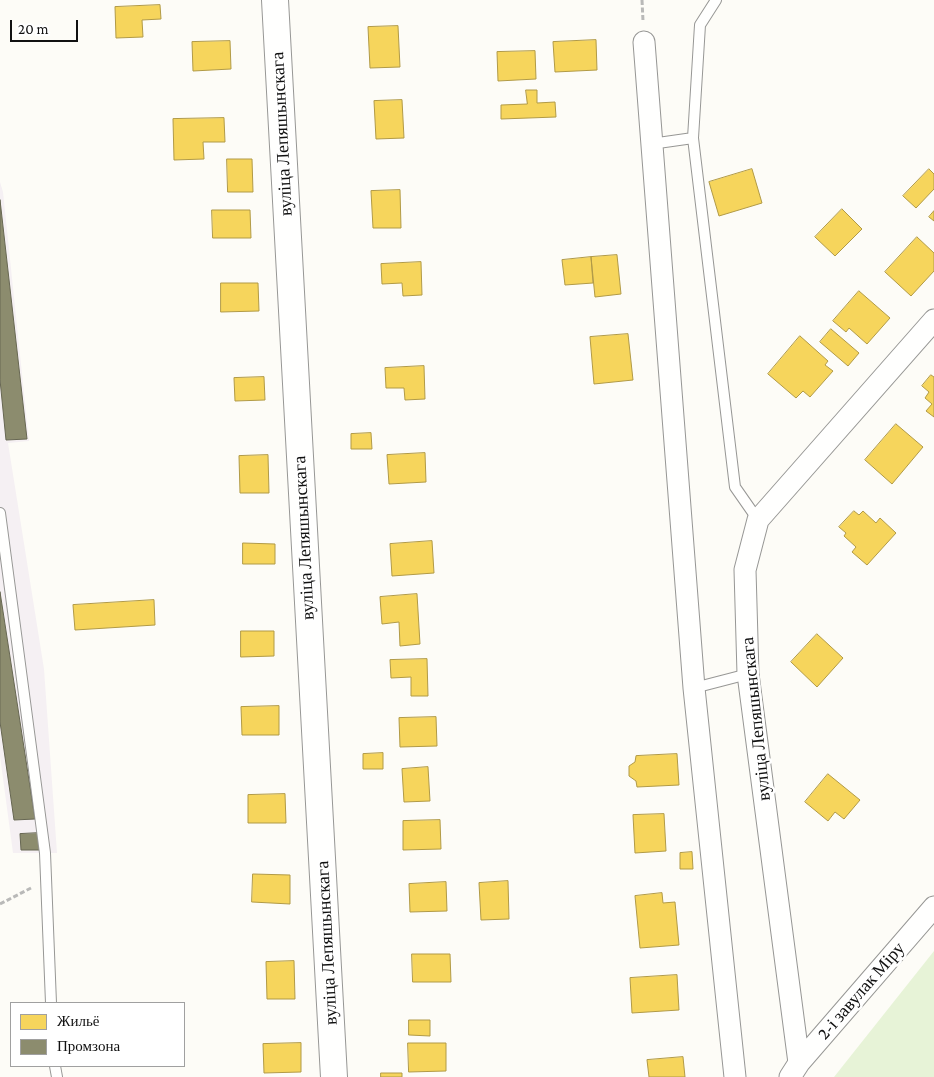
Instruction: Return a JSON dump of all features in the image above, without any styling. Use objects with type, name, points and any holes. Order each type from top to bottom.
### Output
[{"type":"street","name":"вуліца Лепяшынскага","points":[[275,0],[334,1077]]},
{"type":"street","points":[[644,42],[694,688],[735,1077]]},
{"type":"street","name":"вуліца Лепяшынскага","points":[[794,1070],[748,674],[745,570],[758,520],[934,320]]},
{"type":"street","name":"2-і завулак Міру","points":[[794,1070],[934,907]]},
{"type":"lane","points":[[716,0],[700,25],[693,138],[735,487],[758,520]]},
{"type":"lane","points":[[651,144],[693,138]]},
{"type":"lane","points":[[0,512],[45,853],[51,1002]]},
{"type":"lane","points":[[694,688],[748,674]]},
{"type":"path","points":[[0,904],[46,881]]},
{"type":"shaded area","points":[[0,182],[3,192],[29,441],[8,443],[44,669],[57,853],[13,853],[0,756]]},
{"type":"green space","points":[[934,951],[934,1077],[834,1077]]},
{"type":"building: Жильё","points":[[160,5],[161,19],[142,20],[143,37],[116,38],[115,7]]},
{"type":"building: Жильё","points":[[398,26],[400,67],[370,68],[368,27]]},
{"type":"building: Жильё","points":[[596,40],[597,70],[555,72],[553,42]]},
{"type":"building: Жильё","points":[[230,41],[231,69],[193,71],[192,42]]},
{"type":"building: Жильё","points":[[535,51],[536,79],[498,81],[497,52]]},
{"type":"building: Жильё","points":[[526,90],[537,90],[537,103],[555,102],[556,117],[501,119],[501,105],[527,104]]},
{"type":"building: Жильё","points":[[402,100],[404,138],[376,139],[374,101]]},
{"type":"building: Жильё","points":[[224,118],[225,142],[203,142],[204,159],[174,160],[173,119]]},
{"type":"building: Жильё","points":[[227,159],[252,159],[253,192],[228,192]]},
{"type":"building: Жильё","points":[[752,169],[762,203],[719,216],[709,182]]},
{"type":"building: Жильё","points":[[929,169],[934,174],[934,189],[916,208],[903,196]]},
{"type":"building: Жильё","points":[[400,190],[401,228],[373,228],[371,191]]},
{"type":"building: Жильё","points":[[842,209],[862,229],[835,256],[815,237]]},
{"type":"building: Жильё","points":[[212,210],[250,210],[251,238],[213,238]]},
{"type":"building: Жильё","points":[[934,211],[934,221],[929,217]]},
{"type":"building: Жильё","points":[[917,237],[934,253],[934,271],[911,296],[885,272]]},
{"type":"building: Жильё","points":[[617,255],[621,294],[595,297],[591,257]]},
{"type":"building: Жильё","points":[[591,257],[593,283],[565,285],[562,260]]},
{"type":"building: Жильё","points":[[421,262],[422,295],[403,296],[402,283],[382,284],[381,264]]},
{"type":"building: Жильё","points":[[221,283],[258,283],[259,311],[221,312]]},
{"type":"building: Жильё","points":[[859,291],[890,318],[867,344],[849,328],[846,332],[833,321]]},
{"type":"building: Жильё","points":[[831,329],[859,353],[848,366],[820,342]]},
{"type":"building: Жильё","points":[[628,334],[633,380],[594,384],[590,337]]},
{"type":"building: Жильё","points":[[800,336],[828,361],[825,365],[833,371],[810,397],[803,391],[796,398],[768,374]]},
{"type":"building: Жильё","points":[[424,366],[425,399],[405,400],[404,388],[386,388],[385,368]]},
{"type":"building: Жильё","points":[[931,375],[934,377],[934,417],[926,411],[932,404],[925,398],[929,392],[922,386]]},
{"type":"building: Жильё","points":[[264,377],[265,400],[235,401],[234,378]]},
{"type":"building: Жильё","points":[[896,424],[923,447],[892,484],[865,460]]},
{"type":"building: Жильё","points":[[371,433],[372,449],[351,449],[351,434]]},
{"type":"building: Жильё","points":[[425,453],[426,482],[389,484],[387,455]]},
{"type":"building: Жильё","points":[[268,455],[269,493],[240,493],[239,456]]},
{"type":"building: Жильё","points":[[854,511],[859,515],[863,511],[876,523],[880,518],[896,533],[867,565],[852,552],[856,547],[844,536],[846,533],[839,527]]},
{"type":"building: Жильё","points":[[432,541],[434,573],[392,576],[390,544]]},
{"type":"building: Жильё","points":[[243,543],[275,544],[275,564],[243,564]]},
{"type":"building: Жильё","points":[[417,594],[420,644],[400,646],[399,622],[382,624],[380,597]]},
{"type":"building: Жильё","points":[[154,600],[155,625],[75,630],[73,605]]},
{"type":"building: Жильё","points":[[241,631],[274,631],[274,656],[241,657]]},
{"type":"building: Жильё","points":[[817,634],[843,658],[817,687],[791,662]]},
{"type":"building: Жильё","points":[[427,659],[428,696],[411,696],[411,677],[391,678],[390,660]]},
{"type":"building: Жильё","points":[[279,706],[279,735],[242,735],[241,707]]},
{"type":"building: Жильё","points":[[436,717],[437,746],[400,747],[399,718]]},
{"type":"building: Жильё","points":[[383,753],[383,769],[363,769],[363,754]]},
{"type":"building: Жильё","points":[[677,754],[679,785],[637,787],[636,781],[629,776],[629,766],[635,762],[636,756]]},
{"type":"building: Жильё","points":[[428,767],[430,801],[404,802],[402,769]]},
{"type":"building: Жильё","points":[[828,774],[860,800],[844,819],[835,812],[828,821],[805,802]]},
{"type":"building: Жильё","points":[[285,794],[286,823],[248,823],[248,795]]},
{"type":"building: Жильё","points":[[664,814],[666,851],[635,853],[633,815]]},
{"type":"building: Жильё","points":[[440,820],[441,849],[403,850],[403,821]]},
{"type":"building: Жильё","points":[[692,852],[693,869],[680,869],[680,853]]},
{"type":"building: Жильё","points":[[253,874],[290,875],[290,904],[252,902]]},
{"type":"building: Жильё","points":[[508,881],[509,919],[481,920],[479,883]]},
{"type":"building: Жильё","points":[[446,882],[447,911],[410,912],[409,884]]},
{"type":"building: Жильё","points":[[662,893],[663,903],[675,902],[679,945],[640,948],[635,896]]},
{"type":"building: Жильё","points":[[412,954],[450,954],[451,982],[413,982]]},
{"type":"building: Жильё","points":[[294,961],[295,999],[267,999],[266,962]]},
{"type":"building: Жильё","points":[[677,975],[679,1010],[632,1013],[630,978]]},
{"type":"building: Жильё","points":[[409,1020],[430,1020],[430,1036],[409,1035]]},
{"type":"building: Жильё","points":[[301,1043],[301,1072],[264,1073],[263,1044]]},
{"type":"building: Жильё","points":[[408,1043],[446,1043],[446,1071],[409,1072]]},
{"type":"building: Жильё","points":[[683,1057],[685,1077],[649,1077],[647,1060]]},
{"type":"building: Жильё","points":[[381,1073],[402,1073],[402,1077],[381,1077]]},
{"type":"building: Промзона","points":[[0,200],[27,439],[6,440],[0,380]]},
{"type":"building: Промзона","points":[[0,592],[35,819],[14,820],[0,722]]},
{"type":"building: Промзона","points":[[40,833],[41,850],[21,850],[20,834]]}]
